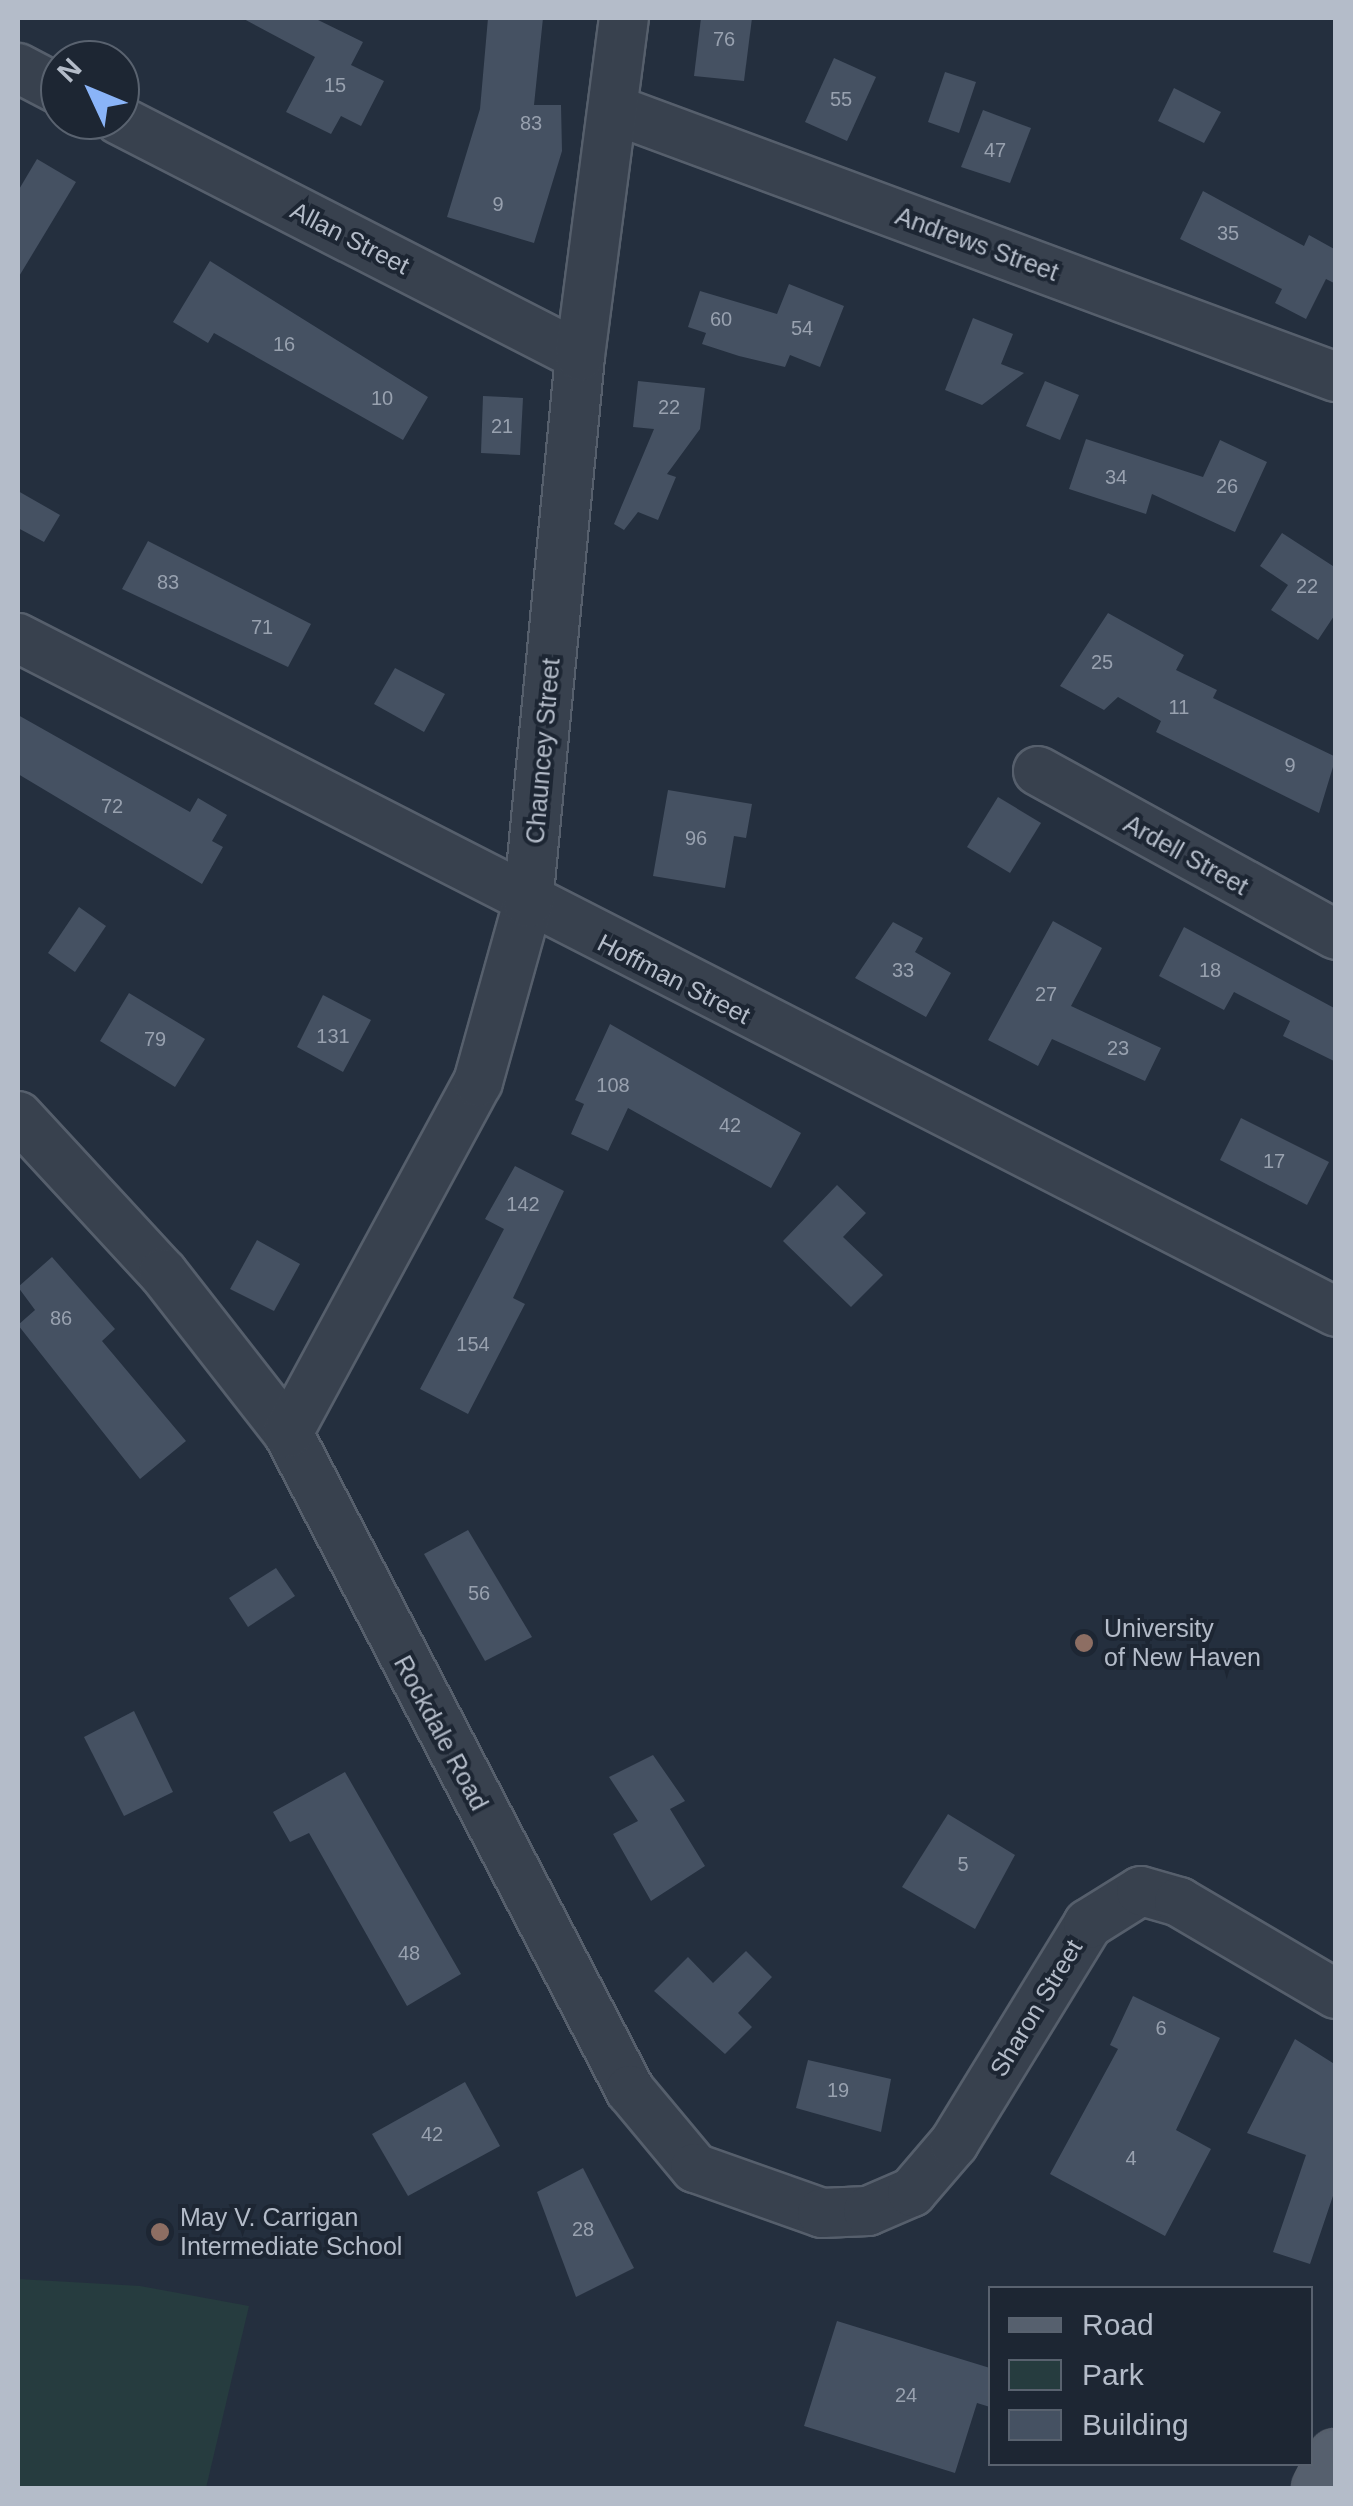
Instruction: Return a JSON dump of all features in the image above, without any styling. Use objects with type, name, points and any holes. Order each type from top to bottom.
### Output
[{"type":"main road","points":[[1320,2488],[1336,2457]]},
{"type":"street","name":"Chauncey Street","points":[[288,1433],[478,1082],[528,904],[580,356],[618,111],[624,18]]},
{"type":"street","name":"Andrews Street","points":[[618,111],[1336,377]]},
{"type":"street","name":"Allan Street","points":[[140,131],[580,356]]},
{"type":"street","name":"Hoffman Street","points":[[18,638],[528,904],[1336,1312]]},
{"type":"street","name":"Ardell Street","points":[[1038,772],[1336,935]]},
{"type":"street","name":"Rockdale Road","points":[[18,1116],[163,1274],[288,1433],[630,2090],[670,2147],[724,2184],[822,2213],[868,2211],[927,2181]]},
{"type":"street","name":"Sharon Street","points":[[927,2181],[1076,1941],[1127,1895],[1168,1896],[1336,1994]]},
{"type":"green space","points":[[18,2279],[140,2286],[249,2306],[206,2488],[18,2488]]},
{"type":"building","points":[[242,18],[314,18],[363,42],[351,65],[384,81],[361,126],[341,116],[331,134],[286,112],[315,57]]},
{"type":"building","points":[[488,18],[543,18],[534,105],[561,105],[562,151],[534,243],[447,217],[480,109]]},
{"type":"building","points":[[701,18],[752,18],[744,81],[694,76]]},
{"type":"building","points":[[834,58],[876,77],[847,141],[805,122]]},
{"type":"building","points":[[945,72],[976,82],[959,133],[928,122]]},
{"type":"building","points":[[1174,88],[1221,112],[1204,143],[1158,121]]},
{"type":"building","points":[[983,110],[1031,128],[1010,183],[961,167]]},
{"type":"building","points":[[37,159],[76,182],[18,278],[18,191]]},
{"type":"building","points":[[1203,191],[1304,246],[1309,235],[1336,250],[1336,284],[1326,279],[1306,319],[1275,303],[1282,289],[1180,239]]},
{"type":"building","points":[[210,261],[428,397],[403,440],[214,333],[208,343],[173,322]]},
{"type":"building","points":[[789,284],[844,306],[820,367],[790,355],[785,367],[739,356],[702,344],[706,333],[688,327],[700,291],[777,314]]},
{"type":"building","points":[[973,318],[1013,334],[1001,364],[1024,373],[982,405],[945,390]]},
{"type":"building","points":[[638,381],[705,388],[700,429],[667,474],[676,477],[658,520],[638,512],[624,530],[614,524],[654,429],[633,427]]},
{"type":"building","points":[[1045,381],[1079,395],[1060,440],[1026,426]]},
{"type":"building","points":[[483,396],[523,398],[520,455],[481,453]]},
{"type":"building","points":[[1086,439],[1203,477],[1220,440],[1267,462],[1235,532],[1152,494],[1146,514],[1069,489]]},
{"type":"building","points":[[18,491],[60,515],[44,542],[18,528]]},
{"type":"building","points":[[1282,533],[1336,568],[1336,613],[1318,640],[1271,610],[1288,585],[1260,566]]},
{"type":"building","points":[[148,541],[311,624],[288,667],[122,589]]},
{"type":"building","points":[[1108,613],[1184,655],[1176,670],[1217,690],[1213,698],[1336,757],[1319,813],[1156,732],[1161,721],[1118,697],[1104,710],[1060,686]]},
{"type":"building","points":[[395,668],[445,694],[424,732],[374,704]]},
{"type":"building","points":[[18,715],[190,812],[198,798],[227,815],[212,841],[223,847],[202,884],[18,774]]},
{"type":"building","points":[[668,790],[752,804],[746,838],[734,836],[725,888],[653,876]]},
{"type":"building","points":[[998,797],[1041,823],[1010,873],[967,847]]},
{"type":"building","points":[[79,907],[106,926],[75,972],[48,953]]},
{"type":"building","points":[[1053,921],[1102,948],[1071,1006],[1161,1048],[1145,1081],[1052,1039],[1038,1066],[988,1040]]},
{"type":"building","points":[[893,922],[923,938],[915,952],[951,973],[926,1017],[855,978]]},
{"type":"building","points":[[1184,927],[1336,1009],[1336,1062],[1283,1036],[1290,1021],[1234,992],[1224,1010],[1159,976]]},
{"type":"building","points":[[129,993],[205,1039],[175,1087],[100,1041]]},
{"type":"building","points":[[323,995],[371,1020],[343,1072],[297,1047]]},
{"type":"building","points":[[610,1024],[801,1133],[771,1188],[628,1108],[608,1151],[571,1134],[584,1104],[575,1100]]},
{"type":"building","points":[[1241,1118],[1329,1162],[1307,1205],[1220,1160]]},
{"type":"building","points":[[515,1166],[564,1191],[513,1298],[525,1304],[468,1414],[420,1389],[504,1229],[485,1219]]},
{"type":"building","points":[[837,1185],[866,1213],[843,1237],[883,1275],[851,1307],[783,1241]]},
{"type":"building","points":[[257,1240],[300,1264],[274,1311],[230,1289]]},
{"type":"building","points":[[52,1257],[115,1329],[102,1341],[186,1441],[140,1479],[18,1325],[35,1310],[18,1287]]},
{"type":"building","points":[[468,1530],[532,1637],[485,1661],[424,1554]]},
{"type":"building","points":[[276,1568],[295,1596],[248,1627],[229,1598]]},
{"type":"building","points":[[134,1711],[173,1792],[124,1816],[84,1737]]},
{"type":"building","points":[[653,1755],[685,1801],[670,1809],[705,1866],[651,1901],[613,1834],[638,1821],[609,1777]]},
{"type":"building","points":[[345,1772],[461,1974],[407,2006],[309,1833],[290,1842],[273,1812]]},
{"type":"building","points":[[948,1814],[1015,1855],[975,1929],[902,1887]]},
{"type":"building","points":[[746,1951],[772,1977],[738,2013],[752,2027],[725,2054],[654,1991],[688,1957],[713,1983]]},
{"type":"building","points":[[1133,1996],[1220,2038],[1176,2130],[1211,2149],[1165,2236],[1050,2174],[1118,2049],[1110,2045]]},
{"type":"building","points":[[1295,2039],[1336,2065],[1336,2187],[1310,2264],[1273,2252],[1306,2155],[1247,2133]]},
{"type":"building","points":[[808,2060],[891,2079],[881,2132],[796,2108]]},
{"type":"building","points":[[465,2082],[500,2146],[408,2196],[372,2134]]},
{"type":"building","points":[[583,2168],[634,2268],[576,2297],[537,2192]]},
{"type":"building","points":[[837,2321],[988,2367],[988,2406],[977,2403],[955,2473],[804,2426]]},
{"type":"place","name":"University of New Haven","points":[[1084,1643]]},
{"type":"place","name":"May V. Carrigan Intermediate School","points":[[160,2232]]}]
